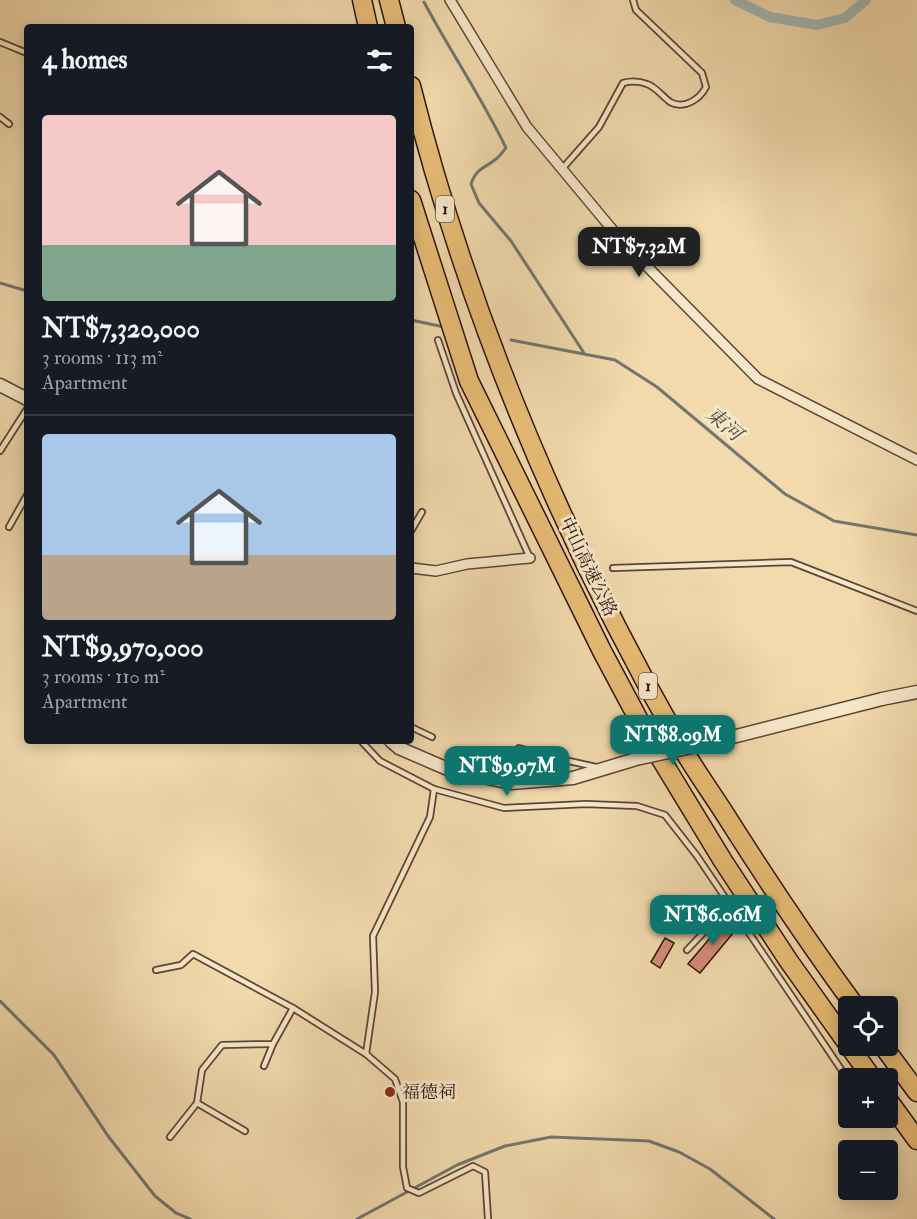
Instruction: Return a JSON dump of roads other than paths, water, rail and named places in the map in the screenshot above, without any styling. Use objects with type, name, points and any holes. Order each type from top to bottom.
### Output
[{"type":"highway","points":[[362,0],[367,24]]},
{"type":"highway","points":[[389,0],[395,24]]},
{"type":"highway","name":"中山高速公路","points":[[414,97],[445,207],[488,335],[528,438],[576,542],[624,641],[681,746],[803,934],[848,996]]},
{"type":"highway","name":"中山高速公路","points":[[414,211],[447,332],[602,651],[650,741],[723,861],[788,960],[866,1068]]},
{"type":"highway","points":[[890,1056],[917,1092]]},
{"type":"highway","points":[[898,1114],[917,1140]]},
{"type":"street","points":[[450,0],[527,127],[621,240],[758,379],[917,460]]},
{"type":"street","points":[[0,385],[24,397]]},
{"type":"street","points":[[414,568],[436,571],[467,564],[530,558]]},
{"type":"street","points":[[394,744],[450,770],[511,783],[573,778],[636,759],[917,692]]},
{"type":"lane","points":[[562,169],[599,127],[623,83],[631,81],[648,84],[673,104],[688,104],[701,96],[706,87],[702,74],[636,10],[633,0]]},
{"type":"lane","points":[[0,42],[24,51]]},
{"type":"lane","points":[[0,117],[9,124]]},
{"type":"lane","points":[[447,332],[456,393],[530,558]]},
{"type":"lane","points":[[0,451],[24,414]]},
{"type":"lane","points":[[9,527],[24,500]]},
{"type":"lane","points":[[414,526],[422,512]]},
{"type":"lane","points":[[613,568],[791,562],[917,610]]},
{"type":"lane","points":[[414,728],[432,737]]},
{"type":"lane","points":[[364,744],[380,761],[434,789],[504,808],[586,804],[637,806],[665,815],[697,856],[839,1068]]},
{"type":"lane","points":[[519,748],[605,768]]},
{"type":"lane","points":[[366,1054],[375,992],[373,936],[430,817],[434,789]]},
{"type":"lane","points":[[687,950],[729,906]]},
{"type":"lane","points":[[156,970],[181,964],[193,954],[293,1008],[366,1054],[396,1079],[403,1102],[403,1167],[407,1188],[418,1193],[472,1166],[485,1172],[488,1219]]},
{"type":"lane","points":[[264,1066],[293,1008]]},
{"type":"lane","points":[[170,1137],[197,1104],[202,1070],[222,1045],[273,1044]]},
{"type":"lane","points":[[197,1104],[245,1131]]},
{"type":"waterway","points":[[735,0],[770,17],[817,25],[845,18],[866,0]]},
{"type":"waterway","points":[[424,2],[506,148],[497,158],[478,171],[473,178],[471,184],[479,203],[511,241],[584,353]]},
{"type":"waterway","name":"東河","points":[[0,283],[24,290]]},
{"type":"waterway","name":"東河","points":[[414,321],[444,327]]},
{"type":"waterway","name":"東河","points":[[511,340],[615,360],[657,387],[785,494],[834,521],[917,535]]},
{"type":"waterway","points":[[0,1001],[54,1055],[108,1136],[155,1196],[176,1213],[190,1219]]},
{"type":"waterway","points":[[357,1219],[457,1165],[505,1146],[551,1137],[649,1141],[679,1152],[710,1169],[774,1219]]},
{"type":"place","name":"福德祠","points":[[390,1092]]}]
